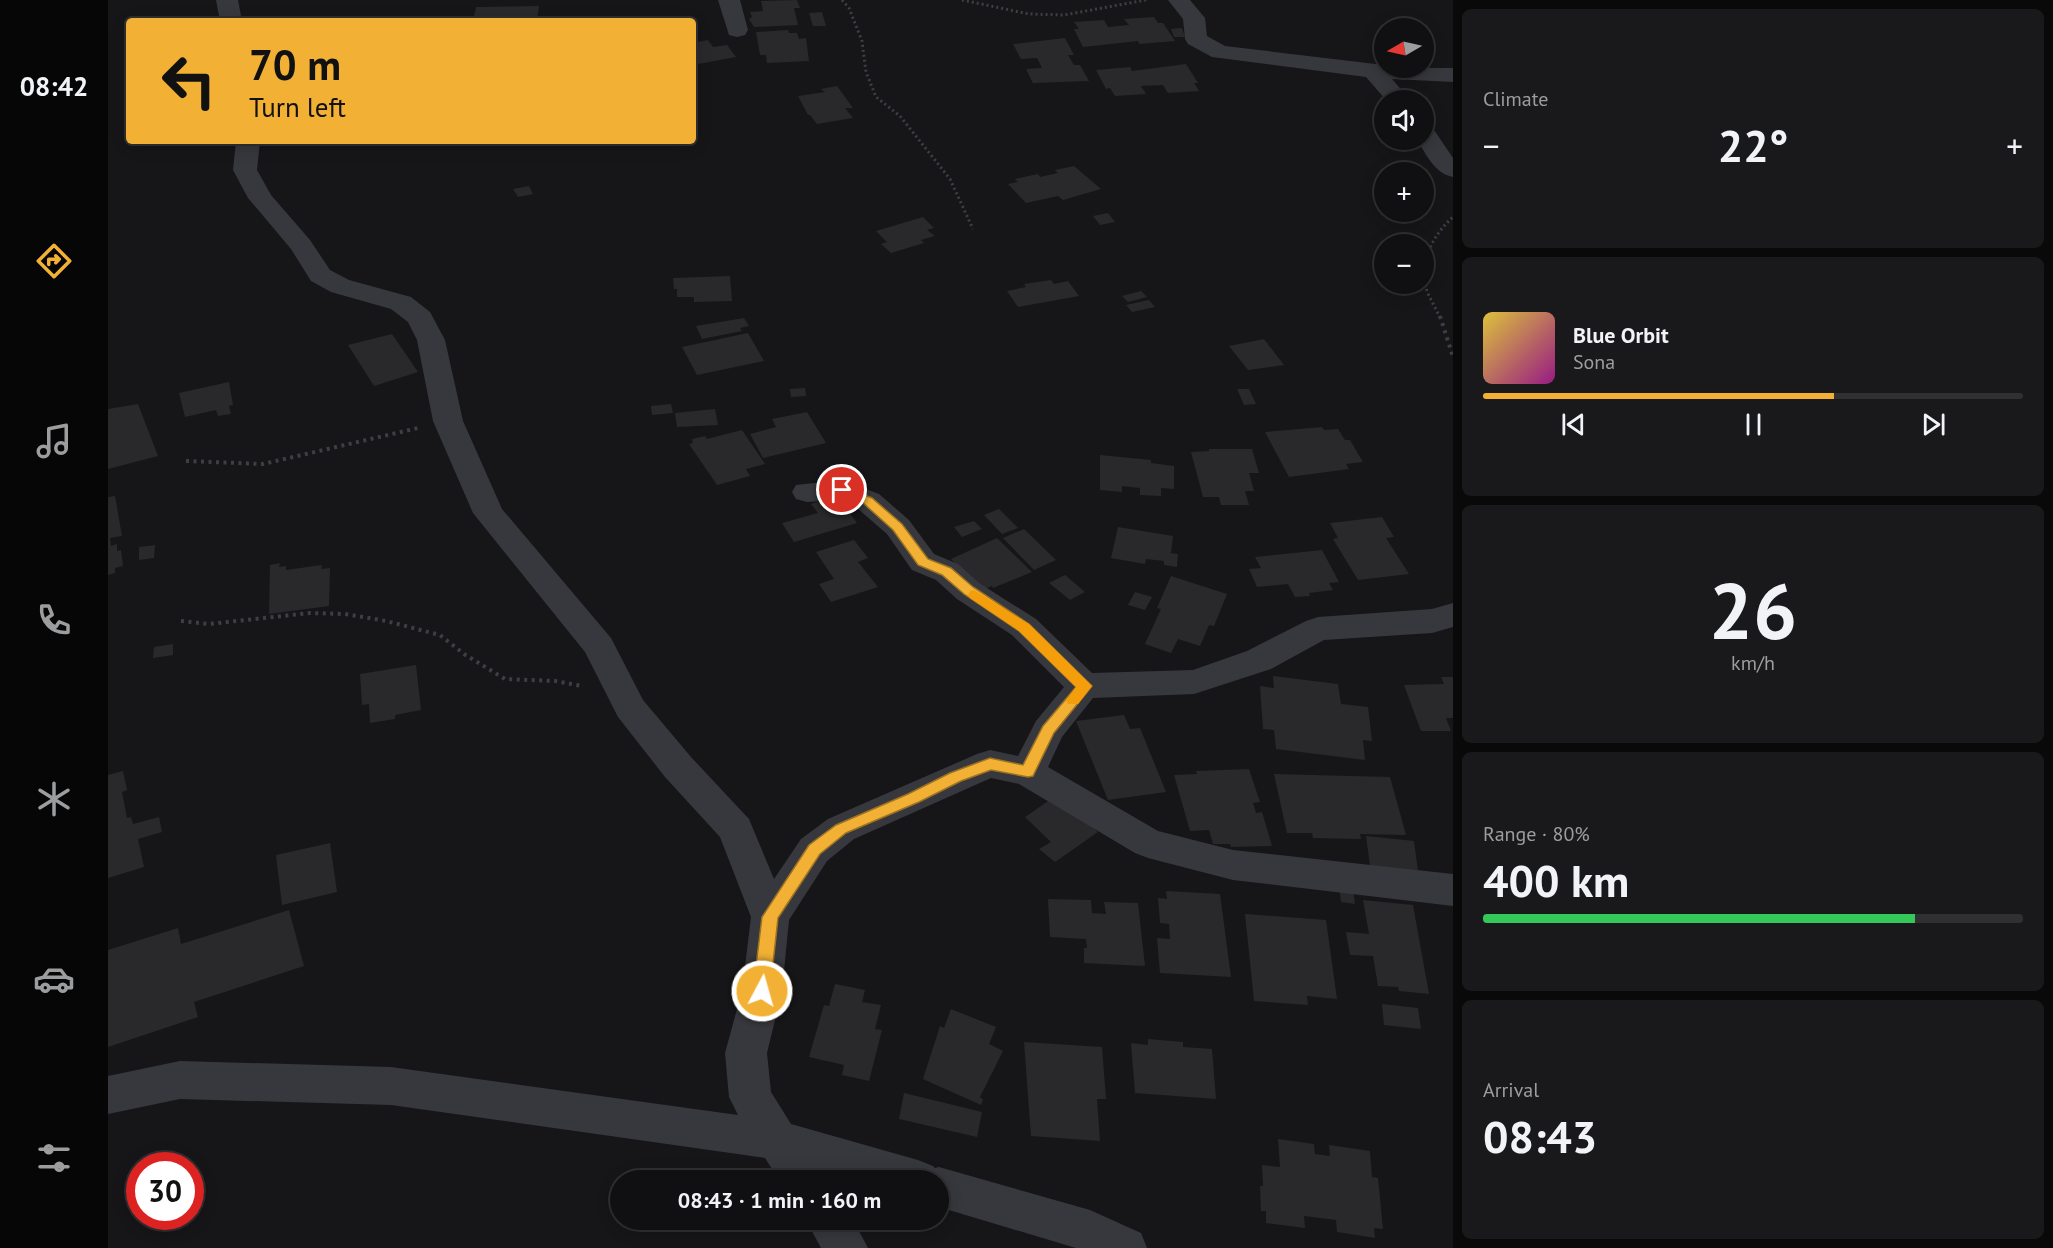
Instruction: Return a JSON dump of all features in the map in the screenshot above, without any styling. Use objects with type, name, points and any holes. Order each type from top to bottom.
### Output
[{"type":"street","points":[[227,0],[230,18]]},
{"type":"street","points":[[729,0],[737,30]]},
{"type":"street","points":[[1179,0],[1194,18],[1196,39],[1220,51],[1373,71],[1453,75]]},
{"type":"street","points":[[1373,71],[1389,90]]},
{"type":"street","points":[[248,144],[245,170],[255,189],[260,198],[301,245],[320,275],[340,286],[401,303],[420,318],[431,340],[448,421],[488,513],[599,646],[630,708],[678,767],[736,829],[770,917]]},
{"type":"street","points":[[1434,147],[1445,164],[1453,170]]},
{"type":"street","points":[[807,492],[842,490],[868,501],[898,527],[923,562],[947,572],[968,591],[1024,627],[1084,686],[1194,682],[1259,660],[1318,629],[1432,621],[1453,615]]},
{"type":"street","points":[[1028,772],[1048,730],[1084,686]]},
{"type":"street","points":[[797,1170],[750,1097],[746,1053],[762,991],[770,917],[814,850],[841,829],[914,798],[956,777],[990,764],[1028,772],[1148,843],[1233,866],[1453,890]]},
{"type":"street","points":[[108,1095],[180,1080],[391,1086],[778,1140],[883,1170]]},
{"type":"street","points":[[949,1190],[1090,1231],[1125,1248]]},
{"type":"street","points":[[834,1230],[846,1248]]},
{"type":"path","points":[[843,0],[849,8],[862,41],[866,72],[876,97],[900,116],[950,179],[974,229]]},
{"type":"path","points":[[962,0],[1029,14],[1064,15],[1146,0]]},
{"type":"path","points":[[1453,217],[1443,226],[1424,259],[1426,288],[1441,319],[1453,357]]},
{"type":"path","points":[[186,460],[263,464],[448,421]]},
{"type":"path","points":[[181,621],[209,624],[310,613],[345,614],[386,621],[440,635],[464,654],[506,679],[555,681],[626,699]]},
{"type":"building","points":[[797,0],[800,8],[794,8],[798,25],[754,27],[749,19],[752,17],[750,12],[763,11],[761,1]]},
{"type":"building","points":[[539,6],[537,18],[474,18],[476,7]]},
{"type":"building","points":[[822,12],[826,26],[813,26],[809,13]]},
{"type":"building","points":[[1154,17],[1158,23],[1163,23],[1175,41],[1139,44],[1138,41],[1083,47],[1074,29],[1079,29],[1074,22],[1104,20],[1108,27],[1129,25],[1124,19]]},
{"type":"building","points":[[1182,28],[1185,37],[1174,37],[1171,29]]},
{"type":"building","points":[[788,30],[789,33],[797,33],[799,39],[806,38],[809,61],[767,63],[766,55],[760,55],[756,32]]},
{"type":"building","points":[[1065,38],[1074,55],[1068,55],[1074,65],[1080,65],[1089,81],[1033,83],[1026,69],[1042,68],[1037,58],[1021,59],[1013,44]]},
{"type":"building","points":[[708,40],[713,47],[727,45],[736,57],[696,64],[696,42]]},
{"type":"building","points":[[1186,64],[1198,83],[1194,83],[1199,91],[1168,93],[1163,85],[1141,86],[1146,94],[1115,96],[1110,88],[1106,89],[1096,70],[1130,67],[1132,71]]},
{"type":"building","points":[[837,86],[853,108],[845,108],[853,118],[817,124],[808,115],[798,96],[825,92],[821,89]]},
{"type":"building","points":[[1074,166],[1101,189],[1063,200],[1058,196],[1026,203],[1008,184],[1018,182],[1015,179],[1038,174],[1040,177],[1058,173],[1055,170]]},
{"type":"building","points":[[529,186],[533,194],[518,197],[513,189]]},
{"type":"building","points":[[1108,213],[1115,222],[1100,225],[1093,216]]},
{"type":"building","points":[[923,217],[934,228],[927,230],[935,236],[921,240],[924,243],[891,253],[881,244],[887,242],[876,231]]},
{"type":"building","points":[[730,276],[732,301],[694,302],[694,297],[677,297],[677,289],[674,289],[673,278]]},
{"type":"building","points":[[1051,280],[1054,284],[1068,281],[1079,296],[1018,307],[1007,291],[1026,287],[1024,284]]},
{"type":"building","points":[[1141,291],[1147,297],[1128,302],[1122,296]]},
{"type":"building","points":[[1149,300],[1155,307],[1132,312],[1126,305]]},
{"type":"building","points":[[744,318],[749,326],[740,328],[742,331],[702,339],[696,326]]},
{"type":"building","points":[[748,333],[764,361],[697,375],[682,347]]},
{"type":"building","points":[[392,334],[418,372],[374,386],[348,345]]},
{"type":"building","points":[[1264,339],[1284,365],[1248,370],[1229,346]]},
{"type":"building","points":[[229,382],[233,405],[229,406],[231,414],[218,416],[216,410],[185,417],[179,393]]},
{"type":"building","points":[[805,388],[806,396],[791,397],[790,389]]},
{"type":"building","points":[[1237,389],[1249,389],[1256,404],[1244,405]]},
{"type":"building","points":[[138,404],[158,456],[108,469],[108,409]]},
{"type":"building","points":[[671,404],[673,413],[652,415],[651,406]]},
{"type":"building","points":[[715,409],[718,425],[677,427],[675,413]]},
{"type":"building","points":[[807,412],[826,443],[763,458],[750,434],[776,427],[772,419]]},
{"type":"building","points":[[1322,427],[1324,430],[1338,429],[1345,440],[1350,440],[1363,462],[1346,464],[1349,469],[1289,477],[1265,432]]},
{"type":"building","points":[[742,430],[765,464],[746,469],[750,476],[717,485],[689,444],[693,443],[692,439],[705,436],[707,439]]},
{"type":"building","points":[[1209,449],[1252,449],[1259,473],[1249,473],[1254,491],[1245,491],[1249,505],[1221,505],[1219,497],[1203,497],[1191,452],[1209,451]]},
{"type":"building","points":[[1100,455],[1151,460],[1151,463],[1174,466],[1174,489],[1161,488],[1161,496],[1140,495],[1140,488],[1122,486],[1122,492],[1100,490]]},
{"type":"building","points":[[115,496],[122,536],[110,538],[111,546],[117,544],[117,551],[121,550],[123,566],[115,568],[115,573],[108,575],[108,497]]},
{"type":"building","points":[[837,496],[857,523],[794,542],[782,523],[818,513],[811,504]]},
{"type":"building","points":[[999,509],[1018,528],[1002,534],[984,515]]},
{"type":"building","points":[[1382,517],[1394,537],[1386,538],[1409,574],[1358,580],[1333,539],[1338,538],[1330,523]]},
{"type":"building","points":[[974,521],[982,529],[962,537],[954,527]]},
{"type":"building","points":[[1118,527],[1173,536],[1171,553],[1178,554],[1177,567],[1164,565],[1164,561],[1146,559],[1145,564],[1111,558]]},
{"type":"building","points":[[1024,529],[1056,560],[1034,570],[1003,538]]},
{"type":"building","points":[[997,538],[1032,572],[993,588],[992,586],[982,590],[951,559]]},
{"type":"building","points":[[854,540],[868,558],[858,562],[878,587],[831,602],[819,584],[834,579],[816,552]]},
{"type":"building","points":[[155,545],[154,558],[139,560],[139,547]]},
{"type":"building","points":[[1322,550],[1339,582],[1329,583],[1333,590],[1309,593],[1310,596],[1295,597],[1288,584],[1257,587],[1249,569],[1261,568],[1255,557]]},
{"type":"building","points":[[280,563],[279,567],[286,566],[286,570],[322,565],[321,569],[330,568],[329,606],[269,614],[270,565]]},
{"type":"building","points":[[1065,575],[1085,592],[1070,600],[1049,583]]},
{"type":"building","points":[[1171,576],[1227,594],[1214,626],[1209,625],[1200,646],[1178,639],[1171,653],[1145,644],[1161,609],[1157,608]]},
{"type":"building","points":[[1135,592],[1152,597],[1145,610],[1128,605]]},
{"type":"building","points":[[173,644],[173,655],[153,658],[154,647]]},
{"type":"building","points":[[416,665],[421,710],[395,715],[395,719],[370,723],[369,704],[362,705],[360,674]]},
{"type":"building","points":[[1273,676],[1338,684],[1341,704],[1368,707],[1372,741],[1363,740],[1365,760],[1276,749],[1274,730],[1263,729],[1260,686],[1274,688]]},
{"type":"building","points":[[1441,677],[1453,677],[1453,718],[1446,718],[1451,731],[1421,731],[1404,685],[1444,684]]},
{"type":"building","points":[[1124,715],[1130,729],[1140,728],[1166,792],[1108,800],[1076,721]]},
{"type":"building","points":[[1249,769],[1260,802],[1253,803],[1256,813],[1262,812],[1272,846],[1231,847],[1230,844],[1213,844],[1209,830],[1190,831],[1174,775],[1197,774],[1196,771]]},
{"type":"building","points":[[123,771],[127,790],[122,792],[127,818],[131,817],[133,824],[159,817],[162,832],[138,839],[144,867],[108,878],[108,775]]},
{"type":"building","points":[[1274,774],[1390,777],[1406,835],[1360,834],[1361,839],[1313,838],[1312,833],[1287,833]]},
{"type":"building","points":[[1057,795],[1098,832],[1055,862],[1039,849],[1051,842],[1025,817]]},
{"type":"building","points":[[1366,836],[1414,841],[1418,871],[1370,866]]},
{"type":"building","points":[[330,843],[337,892],[282,905],[276,855]]},
{"type":"building","points":[[1339,886],[1353,888],[1355,904],[1341,902]]},
{"type":"building","points":[[1166,891],[1220,894],[1231,977],[1160,973],[1157,938],[1170,939],[1169,924],[1160,923],[1158,898],[1167,899]]},
{"type":"building","points":[[1048,899],[1091,900],[1092,913],[1106,914],[1104,902],[1138,903],[1145,966],[1084,963],[1086,939],[1050,937]]},
{"type":"building","points":[[1363,900],[1413,905],[1429,994],[1399,991],[1398,987],[1378,986],[1373,956],[1350,955],[1346,932],[1369,934]]},
{"type":"building","points":[[289,910],[304,966],[194,1002],[198,1017],[108,1047],[108,950],[178,928],[181,944]]},
{"type":"building","points":[[1245,914],[1326,920],[1337,999],[1307,996],[1308,1005],[1254,1001]]},
{"type":"building","points":[[835,984],[865,990],[862,1002],[881,1005],[875,1029],[882,1030],[869,1081],[842,1075],[844,1065],[809,1057],[824,1005],[829,1006]]},
{"type":"building","points":[[1382,1004],[1418,1008],[1421,1029],[1384,1025]]},
{"type":"building","points":[[951,1009],[996,1027],[989,1044],[1003,1051],[980,1097],[983,1100],[981,1105],[923,1079],[940,1026],[944,1028]]},
{"type":"building","points":[[1148,1039],[1183,1042],[1183,1047],[1212,1049],[1216,1099],[1135,1093],[1131,1043],[1148,1045]]},
{"type":"building","points":[[1024,1042],[1102,1047],[1106,1099],[1097,1099],[1100,1141],[1031,1136]]},
{"type":"building","points":[[904,1093],[982,1112],[977,1137],[899,1119]]},
{"type":"building","points":[[1278,1139],[1314,1144],[1315,1154],[1330,1156],[1329,1145],[1370,1151],[1372,1177],[1378,1178],[1383,1229],[1374,1228],[1375,1238],[1337,1232],[1336,1220],[1304,1216],[1305,1228],[1266,1223],[1266,1211],[1261,1211],[1262,1165],[1280,1167]]},
{"type":"slow traffic","points":[[974,595],[1024,627],[1084,686],[1073,700]]},
{"type":"route","points":[[762,991],[770,917],[814,850],[841,829],[990,764],[1028,772],[1048,730],[1084,686],[1024,627],[968,591],[947,572],[923,562],[898,527],[868,501],[842,490]]}]
